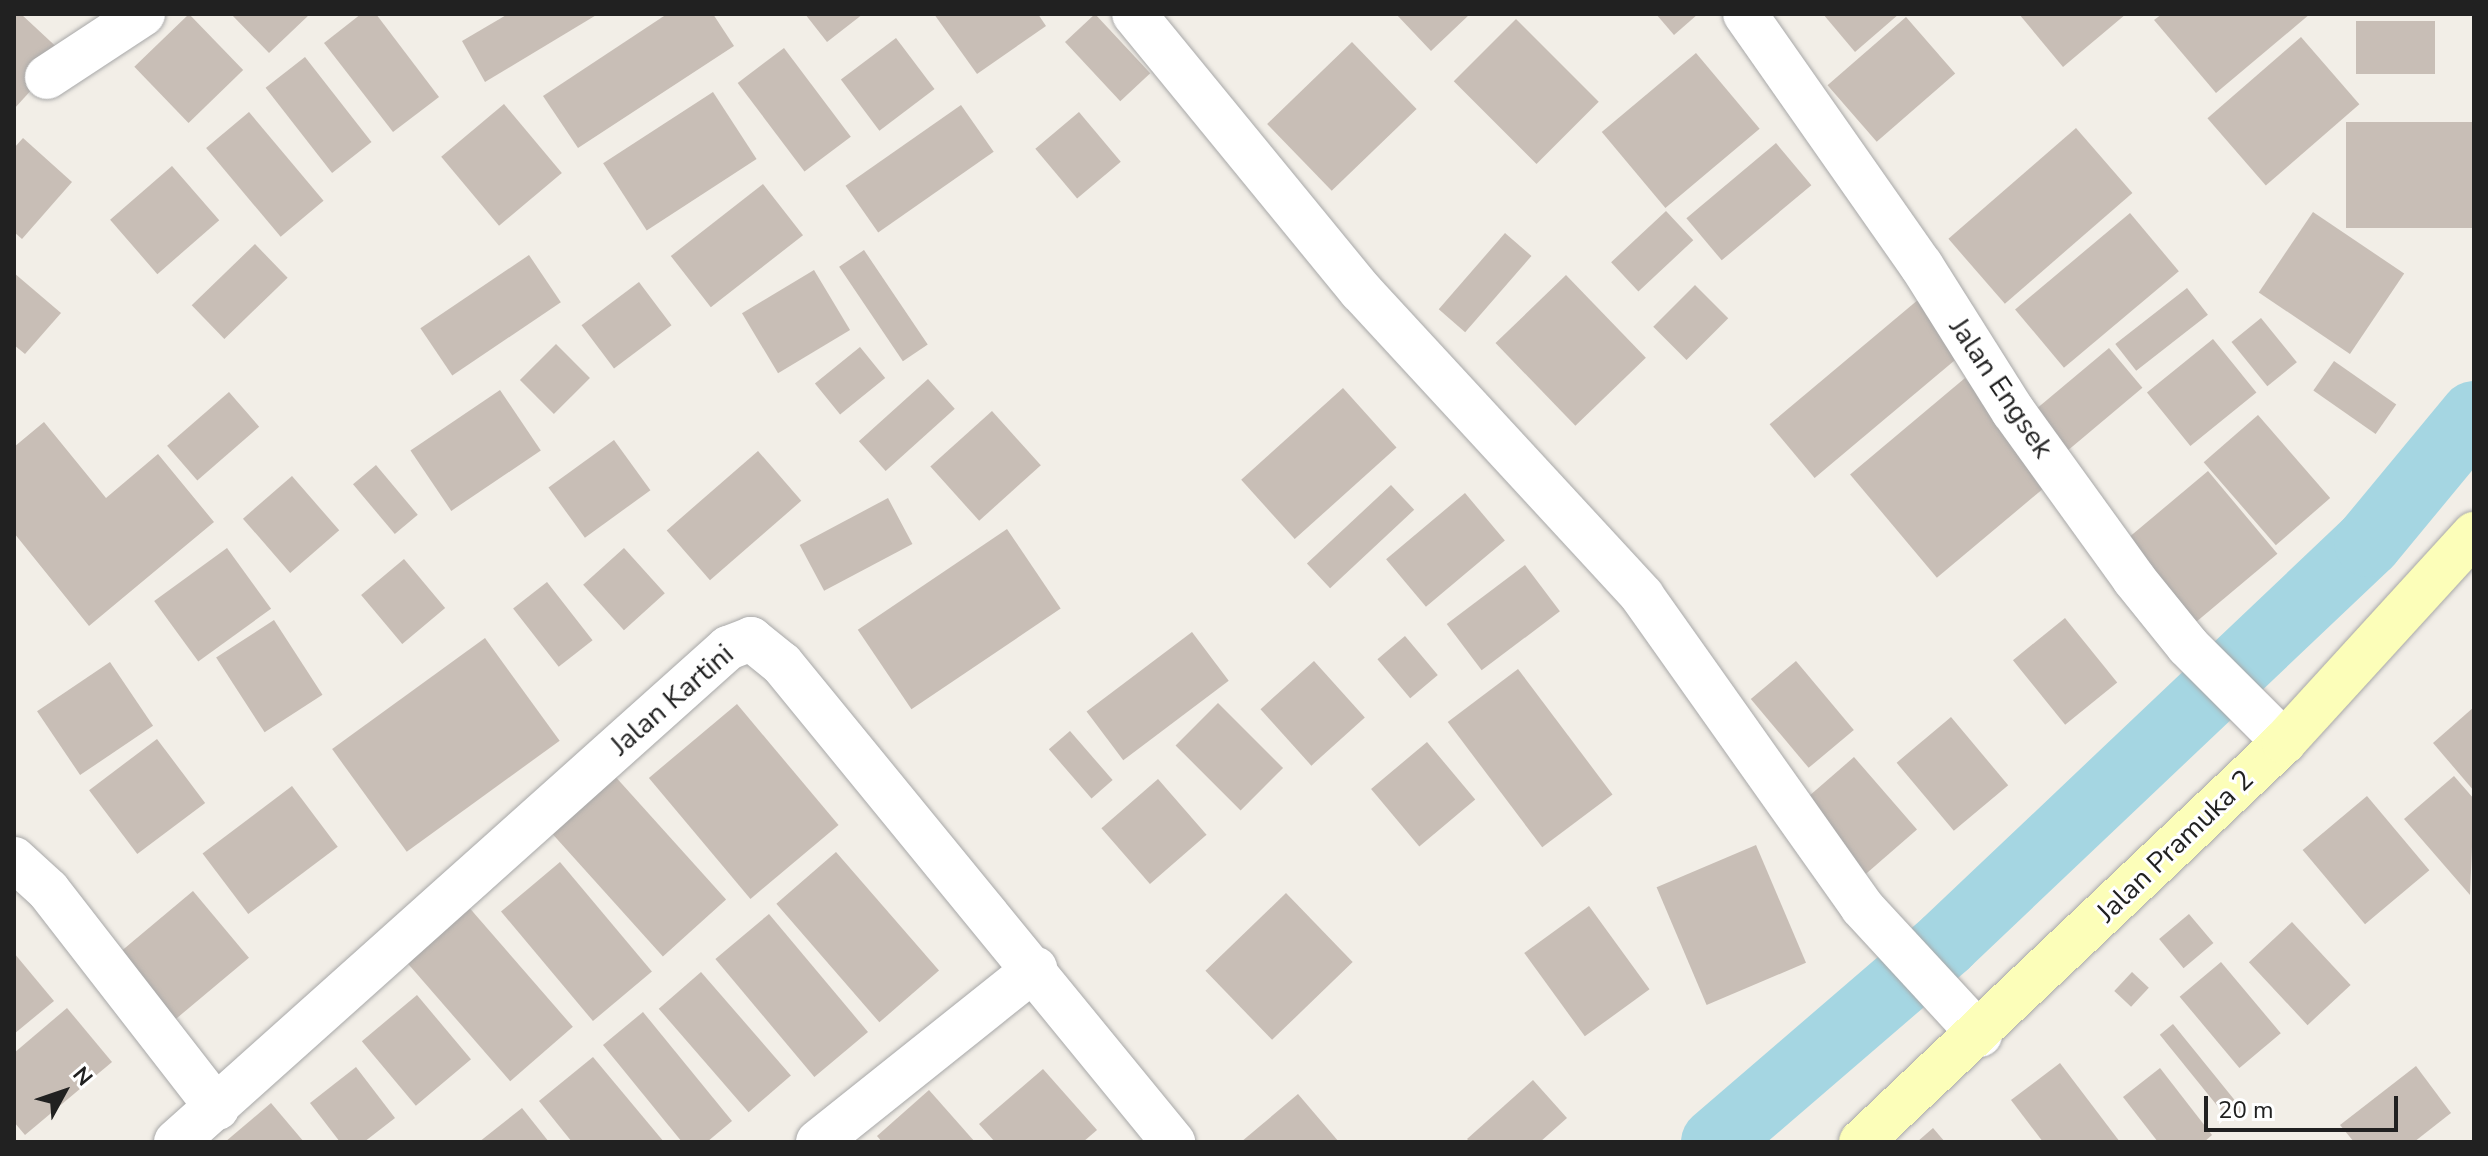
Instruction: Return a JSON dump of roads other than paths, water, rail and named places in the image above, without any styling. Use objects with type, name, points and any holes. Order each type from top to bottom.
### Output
[{"type":"main road","name":"Jalan Pramuka 2","points":[[1861,1142],[1980,1035],[2284,742],[2474,534]]},
{"type":"street","points":[[47,77],[143,14]]},
{"type":"street","points":[[1134,14],[1361,291],[1642,596],[1770,782],[1899,951],[1980,1035]]},
{"type":"street","name":"Jalan Engsek","points":[[1745,14],[1921,265],[2013,411],[2188,646],[2284,742]]},
{"type":"street","name":"Jalan Kartini","points":[[176,1142],[739,640],[763,644],[782,664],[1035,969],[1173,1142]]},
{"type":"street","points":[[14,859],[48,890],[217,1108]]},
{"type":"street","points":[[818,1142],[1035,969]]},
{"type":"waterway","points":[[1715,1142],[1946,943],[2368,543],[2474,415]]}]
